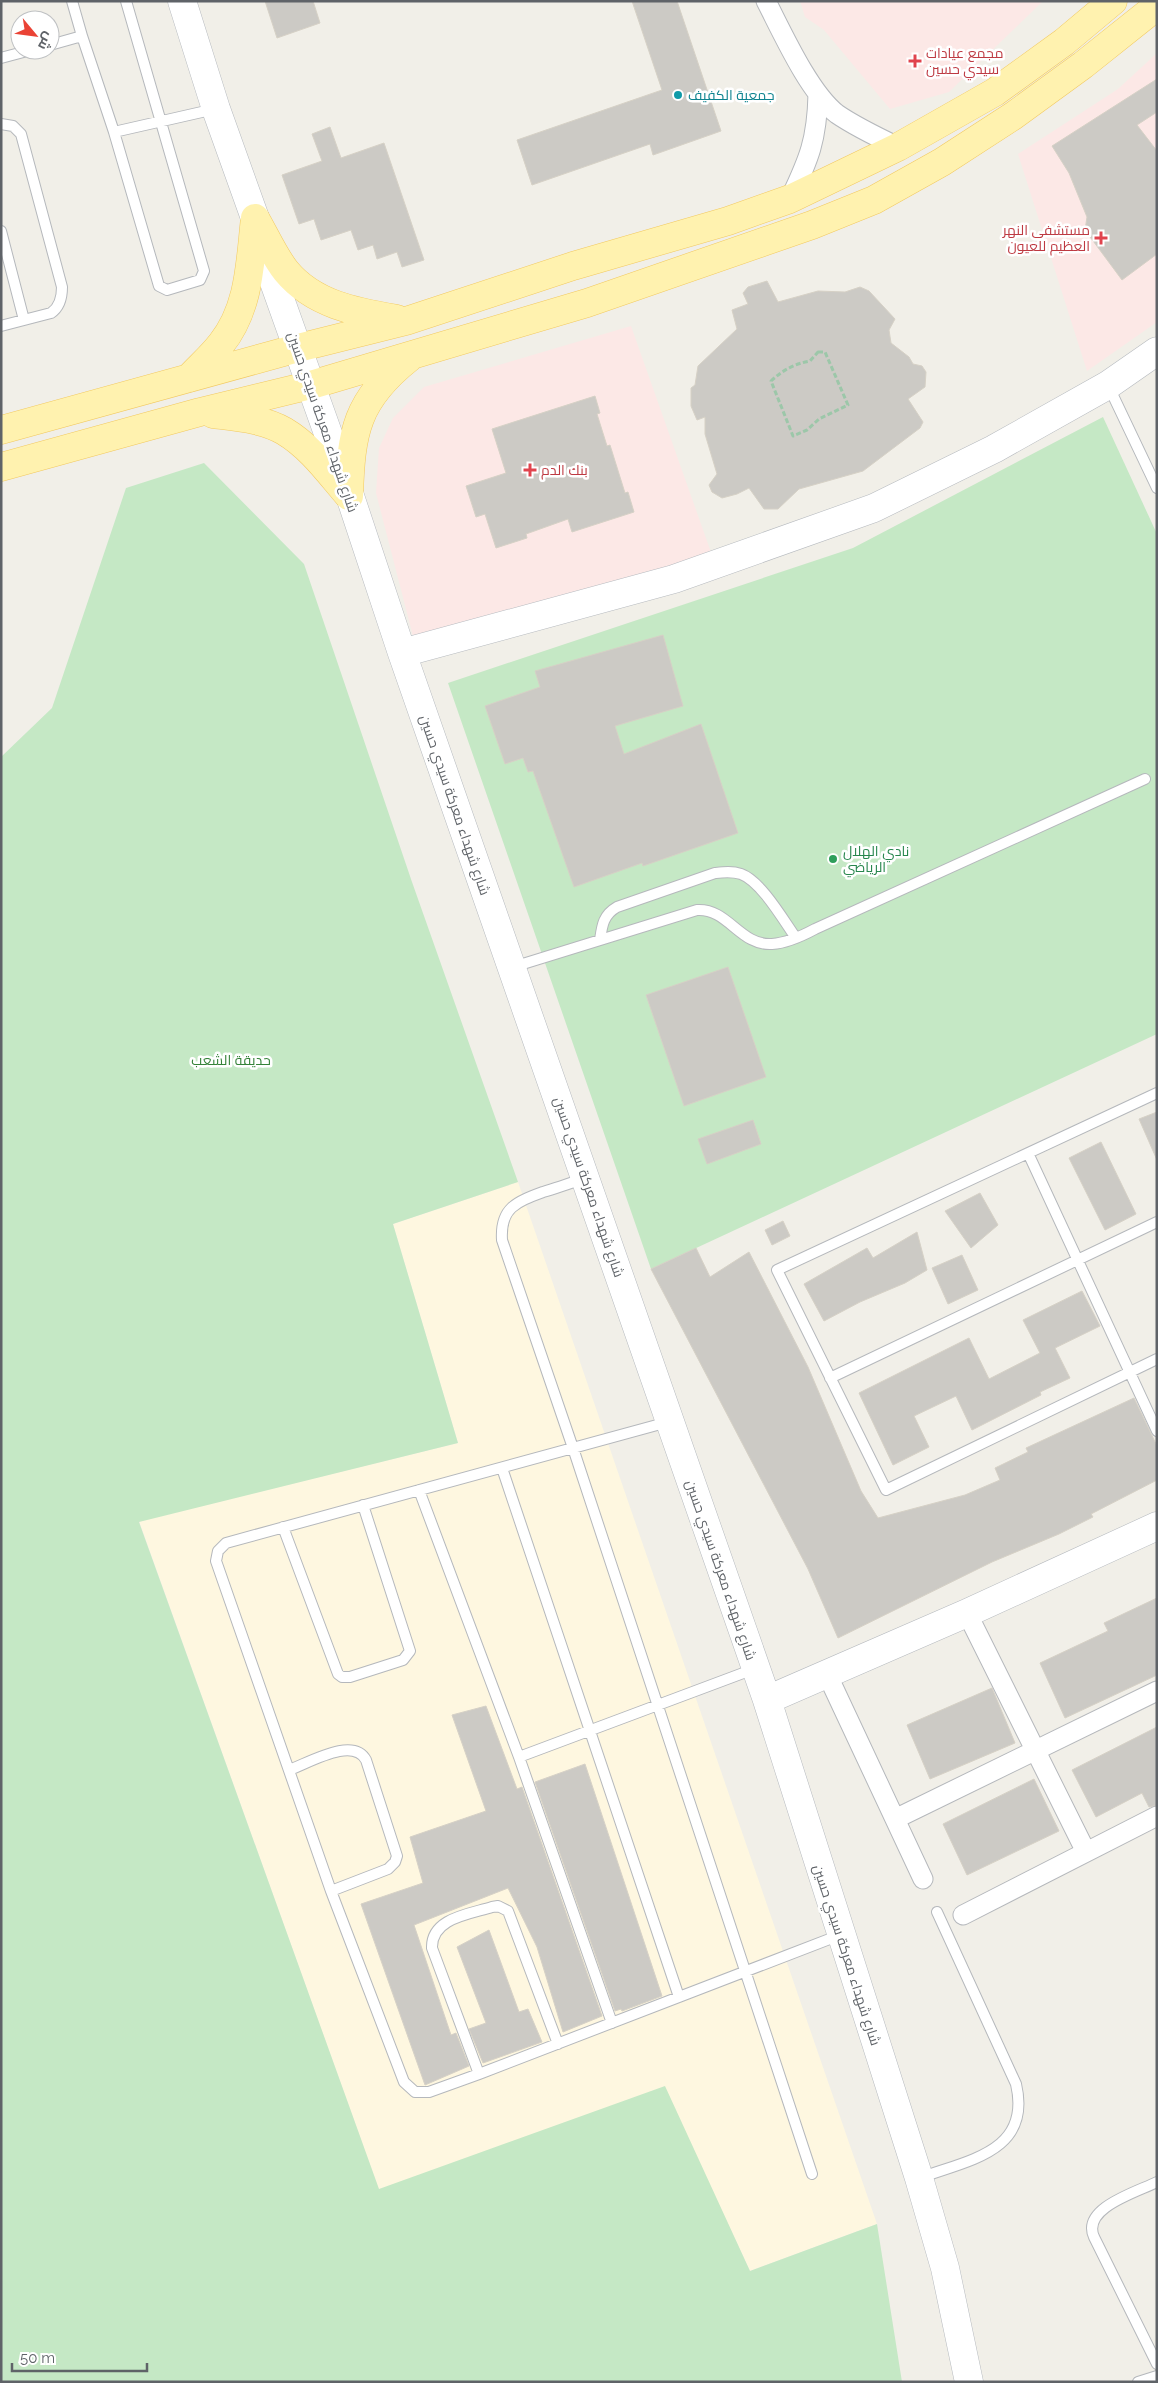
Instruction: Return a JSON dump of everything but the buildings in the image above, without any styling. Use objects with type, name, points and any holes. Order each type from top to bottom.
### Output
[{"type":"main road","name":"شارع شهداء معركة سيدي حسين","points":[[182,1],[216,109],[255,218],[259,240],[767,1700],[840,1935],[919,2178],[945,2268],[969,2382]]},
{"type":"main road","points":[[1,430],[298,348],[406,321],[573,266],[728,222],[790,199],[898,147],[995,92],[1064,42],[1113,1]]},
{"type":"main road","points":[[1,467],[200,412],[311,385],[596,300],[812,225],[874,200],[942,162],[1013,116],[1083,65],[1157,6]]},
{"type":"main road","points":[[255,218],[287,271],[304,287],[326,302],[348,310],[406,321]]},
{"type":"main road","points":[[189,378],[222,343],[238,316],[245,294],[250,266],[255,218]]},
{"type":"main road","points":[[402,652],[674,579],[874,508],[994,449],[1108,385],[1157,351]]},
{"type":"main road","points":[[349,496],[351,451],[358,423],[370,399],[388,375],[415,353]]},
{"type":"main road","points":[[200,412],[244,418],[283,430],[312,452],[349,496]]},
{"type":"main road","points":[[767,1700],[967,1613],[1157,1526]]},
{"type":"street","points":[[766,1],[818,94],[844,118],[898,147]]},
{"type":"street","points":[[790,199],[815,138],[818,94]]},
{"type":"street","points":[[967,1613],[1086,1852]]},
{"type":"street","points":[[828,1674],[923,1879]]},
{"type":"street","points":[[895,1819],[1157,1691]]},
{"type":"street","points":[[963,1915],[1157,1816]]},
{"type":"lane","points":[[72,1],[114,132],[157,280],[160,286],[166,290],[200,280],[204,271],[126,1]]},
{"type":"lane","points":[[60,42],[82,36]]},
{"type":"lane","points":[[114,132],[216,109]]},
{"type":"lane","points":[[1,124],[13,126],[22,134],[62,287],[62,298],[57,309],[51,313],[1,326]]},
{"type":"lane","points":[[1,231],[24,320]]},
{"type":"lane","points":[[1108,385],[1157,488]]},
{"type":"lane","points":[[512,967],[685,912],[707,909],[715,912],[753,941],[772,944],[796,938],[1144,779]]},
{"type":"lane","points":[[600,940],[607,913],[617,907],[715,873],[730,871],[743,874],[755,883],[796,938]]},
{"type":"lane","points":[[1157,1093],[777,1270],[886,1490],[1157,1359]]},
{"type":"lane","points":[[1028,1152],[1157,1432]]},
{"type":"lane","points":[[586,1178],[519,1201],[504,1216],[501,1229],[502,1240],[573,1448],[656,1705],[812,2174]]},
{"type":"lane","points":[[830,1378],[1157,1222]]},
{"type":"lane","points":[[669,1422],[226,1543],[218,1551],[216,1561],[331,1891],[407,2087],[415,2092],[422,2093],[479,2074],[840,1935]]},
{"type":"lane","points":[[502,1468],[679,1997]]},
{"type":"lane","points":[[419,1490],[519,1757],[612,2023]]},
{"type":"lane","points":[[283,1526],[338,1674],[342,1677],[350,1677],[404,1660],[410,1651],[363,1505]]},
{"type":"lane","points":[[519,1757],[755,1668]]},
{"type":"lane","points":[[290,1770],[348,1748],[357,1750],[364,1756],[370,1769],[397,1849],[396,1862],[388,1870],[331,1891]]},
{"type":"lane","points":[[479,2074],[432,1948],[433,1935],[443,1924],[492,1907],[498,1906],[508,1911],[558,2044]]},
{"type":"lane","points":[[919,2178],[995,2150],[1012,2132],[1019,2108],[1016,2084],[937,1912]]},
{"type":"lane","points":[[1157,2182],[1101,2210],[1093,2219],[1091,2225],[1094,2237],[1157,2364]]},
{"type":"lane","points":[[1138,2382],[1157,2376]]},
{"type":"path","points":[[818,352],[825,352],[848,404],[819,419],[807,430],[793,436],[771,381],[780,372],[796,363],[810,361],[818,352]]},
{"type":"shaded area","name":"مجمع عيادات سيدي حسين","points":[[800,1],[1043,1],[949,92],[890,109],[824,30],[805,17]]},
{"type":"shaded area","name":"مستشفى النهر العظيم للعيون","points":[[1157,53],[1157,322],[1087,371],[1018,154],[1118,89]]},
{"type":"shaded area","name":"بنك الدم","points":[[631,326],[713,558],[415,644],[376,493],[379,448],[393,418],[424,387]]},
{"type":"shaded area","points":[[518,1182],[877,2224],[750,2271],[664,2087],[379,2190],[139,1521],[458,1443],[393,1224]]},
{"type":"green space","name":"نادي الهلال الرياضي","points":[[1103,417],[1157,534],[1157,1034],[651,1269],[448,683],[853,548]]},
{"type":"green space","name":"حديقة الشعب","points":[[204,463],[304,564],[412,882],[518,1182],[393,1224],[458,1443],[139,1522],[379,2189],[665,2086],[750,2271],[877,2224],[902,2382],[1,2382],[1,757],[52,708],[126,488]]},
{"type":"place","name":"مجمع عيادات سيدي حسين","points":[[915,61]]},
{"type":"place","name":"جمعية الكفيف","points":[[678,95]]},
{"type":"place","name":"مستشفى النهر العظيم للعيون","points":[[1101,238]]},
{"type":"place","name":"بنك الدم","points":[[530,470]]},
{"type":"place","name":"نادي الهلال الرياضي","points":[[833,859]]}]
